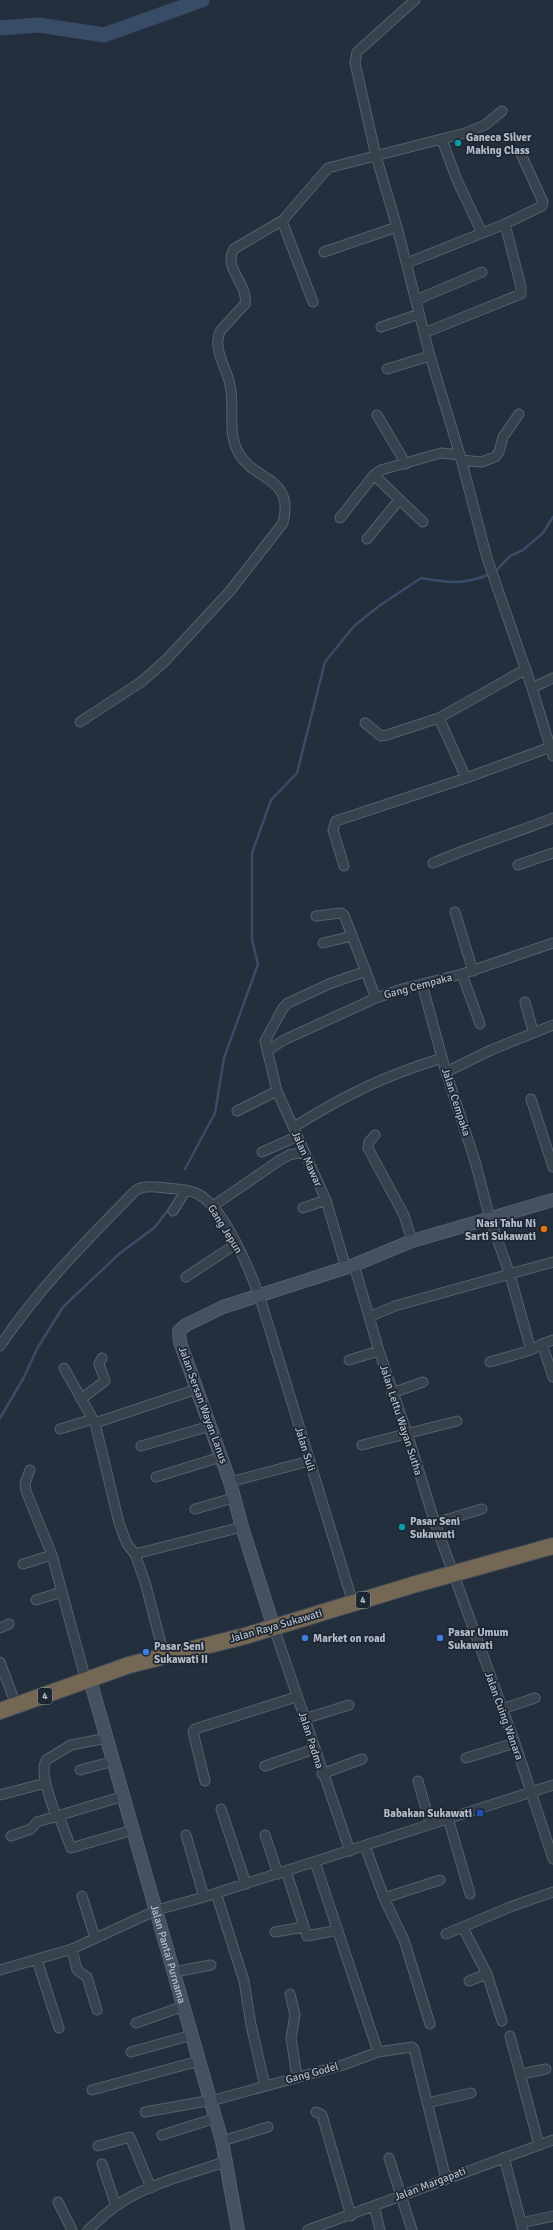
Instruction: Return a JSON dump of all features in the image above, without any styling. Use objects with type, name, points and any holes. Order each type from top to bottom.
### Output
[{"type":"highway","name":"Jalan Raya Sukawati","points":[[0,1711],[129,1665],[274,1628],[353,1603],[553,1546]]},
{"type":"street","points":[[344,866],[333,830],[336,821],[466,778],[552,752],[502,597],[487,558],[461,458],[430,356],[397,227],[376,156],[354,59],[357,52],[415,0]]},
{"type":"street","points":[[80,722],[141,682],[165,661],[230,591],[283,523],[286,502],[282,495],[272,481],[244,461],[234,442],[230,384],[218,347],[218,335],[245,304],[246,299],[245,292],[233,266],[232,252],[243,242],[282,221],[328,168],[442,140],[485,125],[502,111]]},
{"type":"street","points":[[442,140],[457,180],[482,233]]},
{"type":"street","points":[[406,263],[505,224],[540,208],[543,205],[521,154]]},
{"type":"street","points":[[282,221],[313,302]]},
{"type":"street","points":[[424,333],[521,294],[522,287],[505,224]]},
{"type":"street","points":[[324,252],[397,227]]},
{"type":"street","points":[[416,300],[482,272]]},
{"type":"street","points":[[381,327],[419,314]]},
{"type":"street","points":[[387,369],[430,356]]},
{"type":"street","points":[[340,518],[374,475],[381,470],[441,453],[481,462],[495,457],[499,452],[503,437],[519,414]]},
{"type":"street","points":[[377,415],[406,464]]},
{"type":"street","points":[[374,475],[423,522]]},
{"type":"street","points":[[367,539],[399,500]]},
{"type":"street","points":[[365,723],[382,736],[439,718],[526,669]]},
{"type":"street","points":[[532,688],[553,678]]},
{"type":"street","points":[[439,718],[466,778]]},
{"type":"street","points":[[433,863],[461,851],[485,844],[553,818]]},
{"type":"street","points":[[518,865],[553,853]]},
{"type":"street","points":[[455,912],[473,971]]},
{"type":"street","points":[[316,916],[343,914],[376,998]]},
{"type":"street","points":[[323,943],[352,936]]},
{"type":"street","name":"Gang Cempaka","points":[[267,1051],[284,1040],[376,998],[473,971],[553,943]]},
{"type":"street","name":"Jalan Mawar","points":[[350,1267],[326,1200],[276,1091],[265,1041],[267,1035],[286,1005],[329,984],[366,971]]},
{"type":"street","points":[[462,974],[480,1024]]},
{"type":"street","name":"Jalan Cempaka","points":[[422,984],[446,1072],[475,1161],[490,1219],[510,1275],[531,1350]]},
{"type":"street","points":[[525,1002],[534,1031]]},
{"type":"street","points":[[446,1072],[534,1031],[553,1025]]},
{"type":"street","points":[[262,1152],[295,1132],[338,1099],[373,1082],[442,1058]]},
{"type":"street","points":[[238,1111],[276,1091]]},
{"type":"street","points":[[531,1099],[553,1166]]},
{"type":"street","points":[[375,1135],[369,1142],[368,1148],[404,1215],[412,1241]]},
{"type":"street","points":[[213,1206],[280,1160],[289,1155],[303,1152]]},
{"type":"street","name":"Gang Jepun","points":[[0,1346],[56,1274],[136,1190],[141,1188],[156,1187],[186,1190],[199,1194],[213,1206],[236,1244],[259,1295]]},
{"type":"street","points":[[173,1211],[186,1190]]},
{"type":"street","points":[[303,1208],[326,1200]]},
{"type":"street","name":"Jalan Sersan Wayan Lanus","points":[[274,1628],[233,1498],[230,1482],[180,1342],[179,1331],[186,1325],[223,1307],[350,1267],[412,1241],[553,1200]]},
{"type":"street","points":[[186,1277],[236,1244]]},
{"type":"street","points":[[369,1316],[395,1306],[553,1262]]},
{"type":"street","name":"Jalan Lettu Wayan Sutha","points":[[350,1267],[369,1316],[435,1523],[454,1574]]},
{"type":"street","name":"Jalan Suli","points":[[259,1295],[353,1603]]},
{"type":"street","points":[[490,1362],[531,1350],[553,1340]]},
{"type":"street","points":[[542,1344],[553,1377]]},
{"type":"street","points":[[349,1360],[379,1351]]},
{"type":"street","points":[[81,1399],[105,1381],[99,1364],[102,1358]]},
{"type":"street","points":[[64,1368],[94,1421],[119,1522],[127,1544],[135,1554],[164,1656]]},
{"type":"street","points":[[392,1392],[423,1382]]},
{"type":"street","points":[[60,1429],[94,1421],[198,1389]]},
{"type":"street","points":[[362,1445],[457,1421]]},
{"type":"street","points":[[141,1446],[210,1426]]},
{"type":"street","points":[[156,1478],[221,1457]]},
{"type":"street","points":[[230,1482],[309,1462]]},
{"type":"street","points":[[30,1470],[25,1483],[26,1492],[52,1555],[88,1680]]},
{"type":"street","points":[[196,1509],[233,1498]]},
{"type":"street","points":[[435,1523],[482,1509]]},
{"type":"street","points":[[135,1554],[242,1527]]},
{"type":"street","points":[[23,1564],[52,1555]]},
{"type":"street","name":"Jalan Cuing Wanara","points":[[454,1574],[532,1791],[553,1859]]},
{"type":"street","points":[[36,1600],[62,1592]]},
{"type":"street","points":[[0,1628],[9,1624]]},
{"type":"street","name":"Jalan Padma","points":[[274,1628],[322,1774],[350,1851]]},
{"type":"street","points":[[0,1662],[16,1705]]},
{"type":"street","name":"Jalan Pantai Purnama","points":[[88,1680],[114,1761],[216,2118],[227,2161],[238,2230]]},
{"type":"street","points":[[205,1781],[194,1732],[195,1729],[296,1696]]},
{"type":"street","points":[[502,1709],[535,1698]]},
{"type":"street","points":[[304,1719],[349,1705]]},
{"type":"street","points":[[107,1738],[71,1745],[46,1760],[44,1767],[46,1783],[56,1816],[60,1819],[71,1848],[133,1830]]},
{"type":"street","points":[[466,1758],[515,1743]]},
{"type":"street","points":[[265,1766],[314,1749]]},
{"type":"street","points":[[322,1774],[362,1759]]},
{"type":"street","points":[[80,1770],[114,1761]]},
{"type":"street","points":[[418,1781],[430,1823]]},
{"type":"street","points":[[0,1795],[46,1783]]},
{"type":"street","points":[[0,1970],[72,1949],[157,1910],[204,1898],[350,1851],[430,1823],[553,1785]]},
{"type":"street","points":[[11,1836],[31,1829],[35,1823],[124,1796]]},
{"type":"street","points":[[221,1809],[246,1884]]},
{"type":"street","points":[[448,1818],[470,1894]]},
{"type":"street","points":[[186,1835],[204,1898]]},
{"type":"street","points":[[265,1835],[282,1872],[303,1927],[309,1936],[338,1930]]},
{"type":"street","points":[[365,1846],[384,1898],[406,1945],[430,2024]]},
{"type":"street","points":[[315,1862],[378,2052]]},
{"type":"street","points":[[384,1898],[440,1880]]},
{"type":"street","points":[[446,1934],[510,1907],[553,1892]]},
{"type":"street","points":[[216,1894],[244,1982],[251,2025],[265,2086]]},
{"type":"street","points":[[82,1896],[95,1938]]},
{"type":"street","points":[[276,1932],[303,1927]]},
{"type":"street","points":[[463,1928],[487,1974],[502,2021]]},
{"type":"street","points":[[72,1949],[78,1971],[87,1977],[97,2010]]},
{"type":"street","points":[[37,1960],[59,2028]]},
{"type":"street","points":[[174,1972],[210,1965]]},
{"type":"street","points":[[469,1981],[487,1974]]},
{"type":"street","points":[[290,1994],[295,2015],[290,2038],[296,2077]]},
{"type":"street","points":[[136,2023],[184,2006]]},
{"type":"street","points":[[130,2052],[192,2035]]},
{"type":"street","points":[[510,2036],[539,2145]]},
{"type":"street","name":"Gang Godel","points":[[145,2112],[211,2100],[343,2065],[378,2052],[407,2047],[413,2048],[427,2103]]},
{"type":"street","points":[[92,2090],[199,2061]]},
{"type":"street","points":[[521,2074],[546,2068]]},
{"type":"street","points":[[446,2179],[427,2103],[471,2093]]},
{"type":"street","points":[[316,2112],[322,2115],[351,2216]]},
{"type":"street","points":[[162,2135],[216,2118]]},
{"type":"street","points":[[222,2141],[268,2127]]},
{"type":"street","points":[[98,2146],[130,2137],[152,2188]]},
{"type":"street","name":"Jalan Margapati","points":[[308,2230],[351,2216],[401,2195],[553,2140]]},
{"type":"street","points":[[389,2158],[412,2230]]},
{"type":"street","points":[[504,2158],[522,2226],[553,2216]]},
{"type":"street","points":[[88,2230],[116,2206],[152,2188],[227,2161]]},
{"type":"street","points":[[102,2164],[116,2206]]},
{"type":"street","points":[[58,2202],[72,2230]]},
{"type":"street","points":[[374,2206],[380,2230]]},
{"type":"waterway","points":[[0,28],[39,25],[104,35],[202,0]]},
{"type":"waterway","points":[[495,572],[510,556],[523,550],[543,533],[553,517]]},
{"type":"waterway","points":[[185,1169],[215,1113],[224,1058],[258,964],[252,940],[252,853],[271,800],[297,773],[325,662],[354,626],[379,606],[421,578],[456,582],[472,580],[490,574]]},
{"type":"waterway","points":[[0,1418],[23,1379],[38,1347],[63,1307],[119,1254],[155,1227],[172,1205]]},
{"type":"place","name":"Ganeca Silver Making Class","points":[[458,143]]},
{"type":"place","name":"Nasi Tahu Ni Sarti Sukawati","points":[[544,1229]]},
{"type":"place","name":"Pasar Seni Sukawati","points":[[402,1527]]},
{"type":"place","name":"Market on road","points":[[305,1638]]},
{"type":"place","name":"Pasar Umum Sukawati","points":[[440,1638]]},
{"type":"place","name":"Pasar Seni Sukawati II","points":[[146,1652]]},
{"type":"place","name":"Babakan Sukawati","points":[[480,1813]]}]
